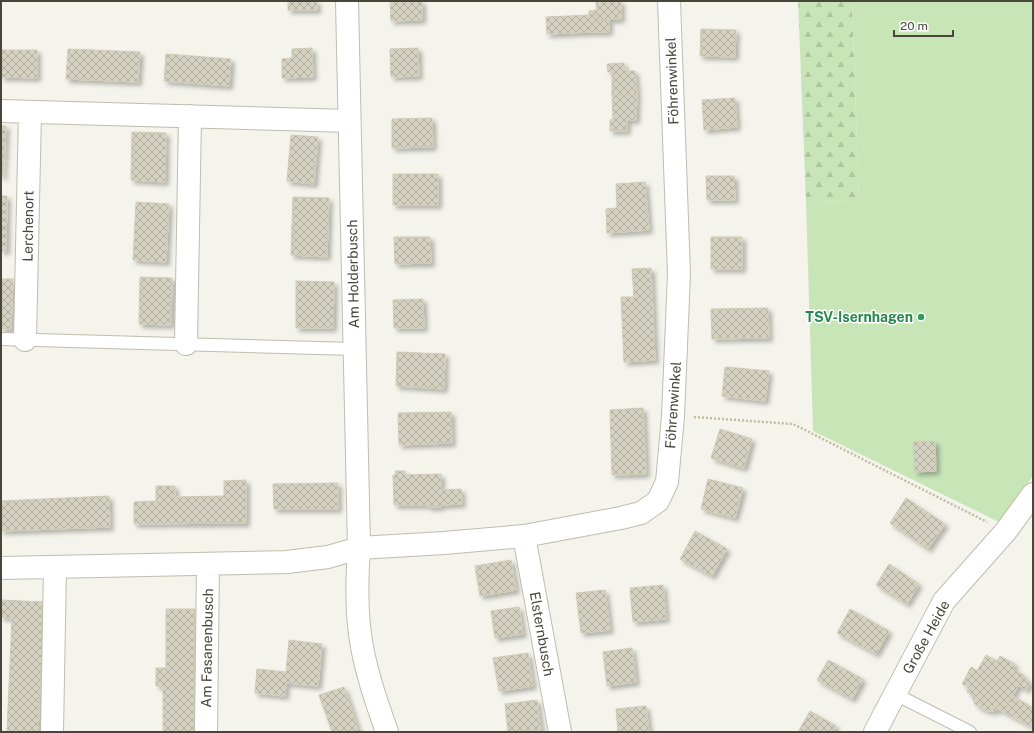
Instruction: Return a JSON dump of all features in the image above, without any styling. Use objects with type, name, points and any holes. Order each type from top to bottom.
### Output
[{"type":"street","name":"Am Holderbusch","points":[[347,1],[359,548]]},
{"type":"street","name":"Föhrenwinkel","points":[[359,548],[524,536],[641,513],[658,501],[667,482],[673,416],[679,274],[669,1]]},
{"type":"street","points":[[1,111],[349,121]]},
{"type":"street","name":"Lerchenort","points":[[25,340],[30,112]]},
{"type":"street","points":[[186,344],[190,116]]},
{"type":"street","name":"Große Heide","points":[[875,732],[944,601],[1006,532],[1033,494]]},
{"type":"street","name":"Elsternbusch","points":[[524,536],[560,732]]},
{"type":"street","points":[[1,568],[287,562],[328,557],[359,548],[357,596],[360,635],[373,689],[386,732]]},
{"type":"street","name":"Am Fasanenbusch","points":[[206,732],[208,564]]},
{"type":"street","points":[[52,732],[55,567]]},
{"type":"lane","points":[[1,339],[355,349]]},
{"type":"lane","points":[[895,694],[970,732]]},
{"type":"path","points":[[673,416],[793,424],[1006,532]]},
{"type":"green space","points":[[798,1],[852,1],[859,201],[806,202]]},
{"type":"green space","name":"TSV-Isernhagen","points":[[852,1],[1033,1],[1033,476],[999,522],[813,431],[806,202],[859,201]]},
{"type":"building","points":[[288,1],[317,1],[317,10],[288,10]]},
{"type":"building","points":[[390,1],[422,1],[422,20],[391,21]]},
{"type":"building","points":[[596,1],[621,1],[621,19],[597,20]]},
{"type":"building","points":[[597,10],[597,22],[590,23],[591,32],[547,34],[546,17],[589,15],[589,11]]},
{"type":"building","points":[[597,20],[609,20],[609,32],[591,32],[590,23],[597,22]]},
{"type":"building","points":[[701,29],[736,30],[735,57],[700,56]]},
{"type":"building","points":[[312,48],[313,77],[282,78],[282,59],[292,58],[292,49]]},
{"type":"building","points":[[418,48],[419,76],[391,77],[390,49]]},
{"type":"building","points":[[68,49],[140,52],[138,82],[66,79]]},
{"type":"building","points":[[1,50],[37,50],[37,78],[1,77]]},
{"type":"building","points":[[166,54],[231,59],[229,86],[164,81]]},
{"type":"building","points":[[624,63],[625,71],[635,71],[637,95],[612,95],[612,72],[608,72],[607,64]]},
{"type":"building","points":[[612,95],[637,95],[636,120],[627,120],[627,131],[610,131],[610,120],[613,119]]},
{"type":"building","points":[[735,98],[737,127],[704,130],[702,100]]},
{"type":"building","points":[[432,118],[433,147],[392,148],[392,119]]},
{"type":"building","points":[[1,126],[6,126],[3,177],[1,177]]},
{"type":"building","points":[[132,132],[166,133],[165,182],[131,180]]},
{"type":"building","points":[[291,135],[318,137],[314,184],[287,181]]},
{"type":"building","points":[[393,174],[438,174],[438,205],[393,205]]},
{"type":"building","points":[[706,176],[734,176],[735,200],[707,200]]},
{"type":"building","points":[[645,182],[649,230],[607,233],[606,209],[617,208],[616,184]]},
{"type":"building","points":[[1,196],[7,196],[6,251],[1,251]]},
{"type":"building","points":[[293,197],[329,198],[327,257],[291,255]]},
{"type":"building","points":[[136,202],[169,204],[166,262],[133,260]]},
{"type":"building","points":[[394,237],[430,237],[431,263],[395,264]]},
{"type":"building","points":[[711,237],[742,237],[742,269],[711,269]]},
{"type":"building","points":[[651,268],[655,360],[624,362],[621,297],[634,297],[632,269]]},
{"type":"building","points":[[140,277],[172,278],[171,325],[139,324]]},
{"type":"building","points":[[1,279],[13,279],[11,329],[1,329]]},
{"type":"building","points":[[296,281],[334,282],[333,328],[296,328]]},
{"type":"building","points":[[423,299],[424,328],[394,328],[393,300]]},
{"type":"building","points":[[768,308],[769,338],[712,339],[711,309]]},
{"type":"building","points":[[397,352],[445,354],[444,389],[396,386]]},
{"type":"building","points":[[725,367],[769,371],[765,401],[722,396]]},
{"type":"building","points":[[643,408],[646,474],[612,475],[610,410]]},
{"type":"building","points":[[451,412],[452,443],[399,445],[398,413]]},
{"type":"building","points":[[720,429],[752,439],[744,468],[711,458]]},
{"type":"building","points":[[935,441],[936,471],[915,472],[913,442]]},
{"type":"building","points":[[395,471],[405,471],[405,475],[441,474],[441,490],[461,489],[462,504],[441,505],[441,507],[428,507],[428,505],[394,505],[393,475],[396,475]]},
{"type":"building","points":[[708,479],[743,488],[735,518],[701,509]]},
{"type":"building","points":[[246,480],[246,523],[134,524],[134,502],[156,501],[156,486],[175,486],[175,497],[224,496],[224,481]]},
{"type":"building","points":[[338,483],[338,509],[274,509],[273,484]]},
{"type":"building","points":[[109,496],[110,527],[1,531],[1,501]]},
{"type":"building","points":[[906,498],[945,524],[928,549],[890,523]]},
{"type":"building","points":[[695,531],[727,549],[712,576],[680,559]]},
{"type":"building","points":[[511,560],[516,590],[480,596],[475,566]]},
{"type":"building","points":[[889,564],[919,584],[907,604],[876,585]]},
{"type":"building","points":[[663,585],[666,619],[633,622],[630,588]]},
{"type":"building","points":[[605,590],[610,630],[581,633],[576,593]]},
{"type":"building","points":[[1,600],[44,602],[38,732],[7,732],[12,618],[1,617]]},
{"type":"building","points":[[519,607],[523,634],[495,638],[491,611]]},
{"type":"building","points":[[166,609],[195,609],[194,732],[163,732],[163,686],[156,686],[156,668],[166,668]]},
{"type":"building","points":[[850,609],[889,631],[876,654],[837,633]]},
{"type":"building","points":[[289,640],[322,644],[318,686],[286,683],[285,696],[255,693],[257,669],[286,672]]},
{"type":"building","points":[[632,648],[636,682],[607,686],[603,652]]},
{"type":"building","points":[[528,653],[533,686],[499,691],[493,658]]},
{"type":"building","points":[[986,655],[997,661],[1000,656],[1015,664],[1013,669],[1024,675],[1004,712],[967,692],[969,687],[962,684],[971,667],[977,671]]},
{"type":"building","points":[[828,660],[863,679],[852,699],[817,680]]},
{"type":"building","points":[[1022,677],[1030,682],[1026,690],[1018,685]]},
{"type":"building","points":[[344,687],[359,732],[332,732],[319,695]]},
{"type":"building","points":[[971,694],[999,709],[988,711],[979,707],[975,704]]},
{"type":"building","points":[[1012,696],[1025,703],[1017,719],[1004,712]]},
{"type":"building","points":[[537,700],[541,730],[508,732],[505,704]]},
{"type":"building","points":[[1025,703],[1033,708],[1033,727],[1017,719]]},
{"type":"building","points":[[646,706],[649,732],[618,732],[616,709]]},
{"type":"building","points":[[810,711],[836,726],[833,732],[798,732]]},
{"type":"place","name":"TSV-Isernhagen","points":[[921,317]]}]
